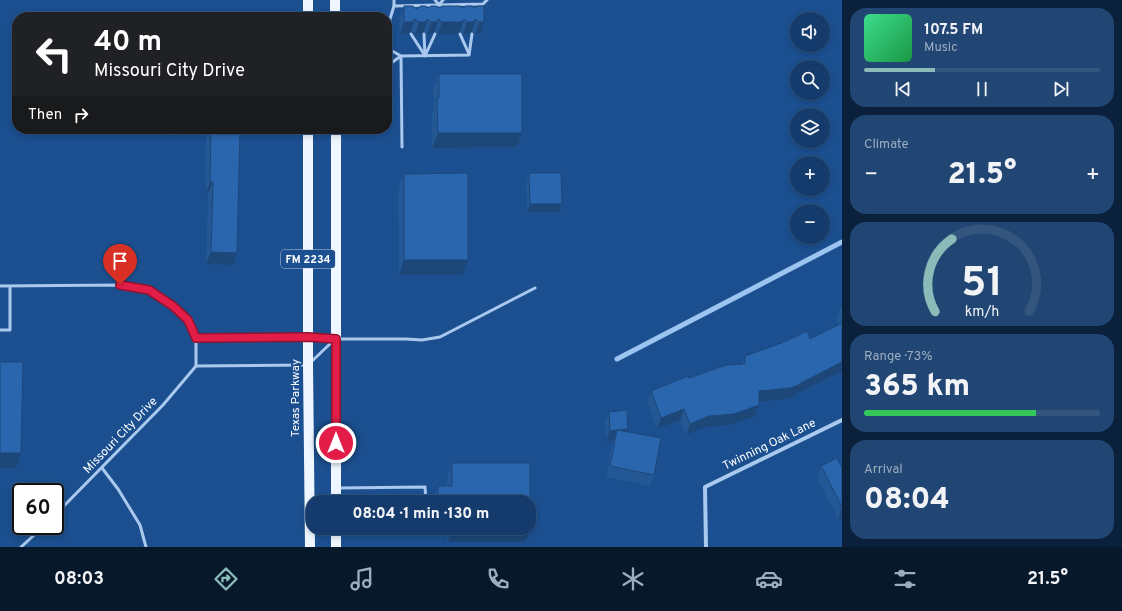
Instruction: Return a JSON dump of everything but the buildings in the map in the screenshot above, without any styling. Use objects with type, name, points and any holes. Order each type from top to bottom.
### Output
[{"type":"main road","points":[[308,0],[308,12]]},
{"type":"main road","points":[[335,0],[336,12]]},
{"type":"main road","name":"Texas Parkway","points":[[308,134],[310,547]]},
{"type":"main road","name":"FM 2234","points":[[336,134],[336,495]]},
{"type":"main road","points":[[336,535],[336,547]]},
{"type":"street","name":"Twinning Oak Lane","points":[[706,547],[705,487],[842,420]]},
{"type":"lane","points":[[392,12],[394,0]]},
{"type":"lane","points":[[435,0],[439,5]]},
{"type":"lane","points":[[439,5],[443,0]]},
{"type":"lane","points":[[394,6],[484,4],[487,0]]},
{"type":"lane","points":[[420,9],[424,5]]},
{"type":"lane","points":[[424,5],[428,9]]},
{"type":"lane","points":[[424,5],[424,11]]},
{"type":"lane","points":[[462,11],[465,5]]},
{"type":"lane","points":[[465,5],[468,11]]},
{"type":"lane","points":[[411,34],[425,56]]},
{"type":"lane","points":[[424,34],[425,56]]},
{"type":"lane","points":[[425,56],[435,34]]},
{"type":"lane","points":[[460,34],[469,55]]},
{"type":"lane","points":[[469,55],[472,34]]},
{"type":"lane","points":[[392,51],[401,56],[469,55]]},
{"type":"lane","points":[[392,62],[401,56]]},
{"type":"lane","points":[[401,56],[402,147]]},
{"type":"lane","points":[[0,286],[120,285],[149,290],[173,306],[188,320],[196,338],[196,366],[308,365],[336,339]]},
{"type":"lane","points":[[0,330],[10,330],[10,287]]},
{"type":"lane","points":[[196,338],[308,337],[336,339],[422,340],[440,337],[535,288]]},
{"type":"lane","name":"Missouri City Drive","points":[[64,506],[163,405],[196,366]]},
{"type":"lane","points":[[102,468],[118,489],[140,525],[146,547]]},
{"type":"lane","points":[[336,488],[425,487],[426,495]]},
{"type":"lane","points":[[21,547],[34,535]]},
{"type":"waterway","points":[[617,359],[842,242]]},
{"type":"route","points":[[120,285],[149,290],[173,306],[188,320],[196,338],[308,337],[336,339],[336,443]]}]
